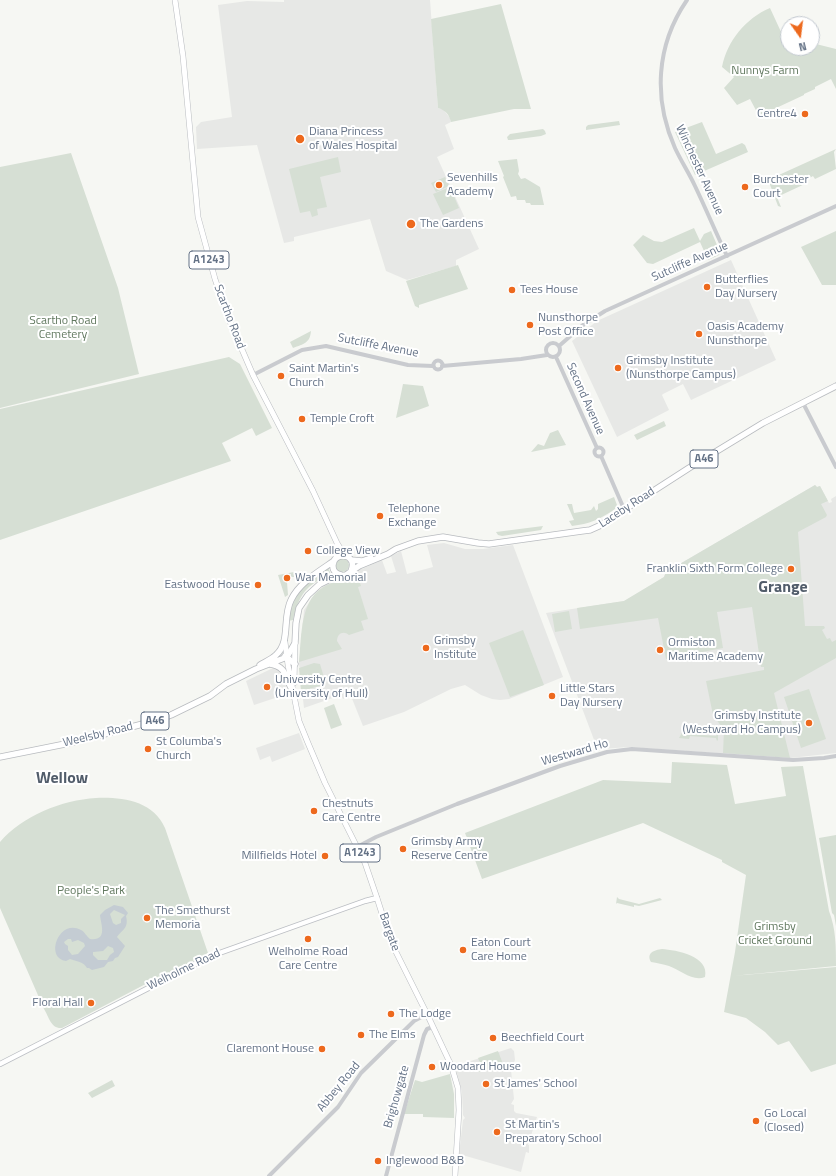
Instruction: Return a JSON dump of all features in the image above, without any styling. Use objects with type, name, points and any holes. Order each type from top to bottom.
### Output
[{"type":"highway","name":"Laceby Road","points":[[351,560],[362,561],[412,543],[433,538],[449,538],[478,544],[489,544],[590,530],[612,519],[624,509],[763,423],[836,386]]},
{"type":"highway","name":"Laceby Road","points":[[351,570],[394,550]]},
{"type":"highway","name":"A46","points":[[335,560],[340,556],[345,556]]},
{"type":"highway","points":[[345,556],[351,560],[353,566],[351,570]]},
{"type":"highway","points":[[335,560],[333,567],[334,570],[341,575]]},
{"type":"highway","name":"Bargate","points":[[284,642],[288,606],[296,591],[335,560]]},
{"type":"highway","name":"A46","points":[[341,575],[346,575],[351,570]]},
{"type":"highway","name":"Bargate","points":[[295,643],[298,608],[313,589],[328,580],[341,575]]},
{"type":"highway","points":[[286,623],[296,624]]},
{"type":"highway","name":"Weelsby Road","points":[[256,669],[261,664],[275,657],[282,648],[284,642]]},
{"type":"highway","name":"A46","points":[[287,657],[295,643]]},
{"type":"highway","points":[[275,657],[282,655],[287,657],[295,664]]},
{"type":"highway","name":"Weelsby Road","points":[[0,757],[70,743],[158,720],[210,696],[226,684],[256,669],[287,657]]},
{"type":"highway","points":[[270,664],[277,665],[282,669],[290,688],[294,692]]},
{"type":"main road","name":"Scartho Road","points":[[175,0],[183,56],[199,222],[215,279],[228,317],[253,375],[313,491],[337,543],[345,556]]},
{"type":"main road","name":"Scartho Road","points":[[335,560],[337,543]]},
{"type":"main road","name":"Bargate","points":[[284,642],[299,721],[315,762],[357,847],[378,898],[391,942],[451,1065],[458,1088],[455,1176]]},
{"type":"main road","name":"Bargate","points":[[294,692],[295,643]]},
{"type":"main road","name":"Welholme Road","points":[[0,1064],[211,956],[365,901],[378,898]]},
{"type":"street","name":"Winchester Avenue","points":[[687,0],[676,16],[665,45],[660,73],[662,110],[675,147],[695,186],[727,256]]},
{"type":"street","name":"Sutcliffe Avenue","points":[[559,346],[583,325],[605,311],[836,206]]},
{"type":"street","points":[[547,355],[546,349],[550,344],[555,343],[559,346]]},
{"type":"street","name":"Sutcliffe Avenue","points":[[253,375],[302,350],[326,346],[408,365],[433,366],[434,362],[438,361],[441,362],[442,366],[521,359],[547,355]]},
{"type":"street","name":"Second Avenue","points":[[547,355],[550,357],[556,357],[560,353],[559,346]]},
{"type":"street","name":"Second Avenue","points":[[556,357],[597,448],[600,448],[603,451],[601,456],[624,509]]},
{"type":"street","points":[[804,403],[836,467]]},
{"type":"street","name":"Westward Ho","points":[[357,847],[376,837],[463,802],[560,766],[607,752],[632,749],[793,760],[817,759],[836,756]]},
{"type":"street","name":"Abbey Road","points":[[270,1176],[338,1106],[361,1073],[414,1021],[427,1014]]},
{"type":"street","name":"Brighowgate","points":[[386,1176],[424,1034],[427,1029],[433,1027]]},
{"type":"shaded area","name":"Diana Princess of Wales Hospital","points":[[284,0],[430,0],[438,108],[443,109],[450,118],[451,122],[445,125],[454,149],[437,157],[479,249],[456,260],[456,266],[407,280],[386,271],[370,219],[294,237],[294,241],[284,243],[257,145],[197,149],[196,127],[201,122],[232,117],[218,5],[247,1],[284,2]]},
{"type":"shaded area","name":"Oasis Academy Nunsthorpe","points":[[731,260],[776,360],[691,400],[683,384],[662,395],[669,410],[617,437],[572,341],[597,321]]},
{"type":"shaded area","name":"Ormiston Maritime Academy","points":[[815,485],[817,487],[820,486],[829,503],[832,502],[831,499],[836,496],[836,753],[790,758],[628,747],[599,748],[596,745],[546,613],[624,601],[664,577],[666,572]]},
{"type":"shaded area","name":"Grimsby Institute","points":[[444,543],[465,549],[483,549],[513,545],[563,677],[509,699],[500,700],[481,695],[465,685],[451,689],[404,712],[363,726],[351,696],[343,699],[341,695],[304,708],[299,663],[304,610],[315,594],[325,585],[351,575],[356,569],[362,569],[382,560],[387,574],[396,572],[391,556],[401,551],[407,574],[433,567],[427,545]]},
{"type":"shaded area","name":"University Centre (University of Hull)","points":[[273,668],[280,670],[284,675],[287,694],[254,705],[246,681]]},
{"type":"shaded area","points":[[299,733],[305,749],[272,762],[270,756],[260,760],[256,748]]},
{"type":"shaded area","points":[[114,905],[123,907],[128,913],[126,916],[126,926],[117,937],[125,946],[118,957],[113,961],[108,962],[104,967],[92,970],[80,962],[70,959],[66,961],[59,958],[55,947],[61,934],[66,929],[73,928],[81,930],[90,939],[99,938],[102,932],[100,915]],"holes":[[[114,910],[125,915],[121,919],[121,923],[116,925],[113,923],[110,914]],[[68,939],[71,939],[72,942],[78,940],[84,943],[85,946],[78,954],[72,955],[68,950],[68,946],[64,942]],[[108,946],[113,948],[114,952],[107,960],[98,960],[93,955],[93,952],[103,951]]]},
{"type":"shaded area","points":[[511,1048],[514,1051],[515,1060],[511,1070],[514,1099],[511,1104],[514,1105],[514,1111],[516,1113],[537,1117],[528,1145],[529,1153],[526,1152],[521,1172],[459,1154],[463,1120],[465,1118],[463,1115],[462,1092],[455,1066]]},
{"type":"green space","points":[[501,4],[531,109],[514,109],[451,122],[446,113],[438,108],[431,19]]},
{"type":"green space","name":"Nunnys Farm","points":[[770,8],[780,30],[780,56],[820,56],[820,45],[836,49],[836,89],[831,79],[815,87],[815,89],[804,95],[759,116],[750,99],[737,105],[724,88],[734,77],[722,67],[728,48],[733,40],[746,24],[761,12]]},
{"type":"green space","points":[[619,121],[620,125],[586,130],[588,125]]},
{"type":"green space","points":[[702,122],[716,154],[742,143],[745,145],[748,152],[695,175],[675,132]]},
{"type":"green space","points":[[543,129],[546,134],[541,136],[511,140],[508,140],[507,137],[510,134]]},
{"type":"green space","points":[[836,149],[834,152],[836,169],[815,179],[813,176],[806,181],[807,183],[777,197],[781,207],[778,206],[769,182],[770,179]]},
{"type":"green space","name":"Scartho Road Cemetery","points":[[71,153],[118,288],[139,374],[0,408],[0,167]]},
{"type":"green space","points":[[338,157],[341,172],[320,177],[327,207],[317,209],[318,215],[312,217],[310,211],[300,213],[289,169]]},
{"type":"green space","points":[[517,159],[518,174],[521,179],[525,178],[540,187],[544,205],[531,205],[530,203],[526,203],[525,200],[517,200],[516,196],[511,197],[498,161]]},
{"type":"green space","points":[[445,177],[449,186],[436,192],[431,183]]},
{"type":"green space","points":[[450,187],[459,208],[443,215],[433,194]]},
{"type":"green space","points":[[694,228],[700,241],[704,234],[711,231],[720,252],[719,255],[708,260],[700,242],[653,264],[647,263],[633,245],[643,235],[654,241],[662,242]]},
{"type":"green space","points":[[836,231],[836,285],[822,285],[801,247]]},
{"type":"green space","points":[[458,265],[468,289],[419,305],[419,308],[415,306],[406,281]]},
{"type":"green space","points":[[311,331],[308,341],[293,348],[290,342]]},
{"type":"green space","points":[[229,357],[240,364],[272,428],[256,436],[252,428],[222,443],[231,461],[0,540],[0,409]]},
{"type":"green space","points":[[403,384],[423,386],[429,406],[396,418]]},
{"type":"green space","points":[[664,421],[666,426],[637,440],[634,435]]},
{"type":"green space","points":[[558,430],[566,445],[531,452],[538,444],[544,446],[550,433]]},
{"type":"green space","points":[[815,485],[817,487],[820,486],[828,501],[821,504],[827,515],[826,517],[798,532],[805,626],[824,626],[825,628],[822,630],[827,639],[830,638],[832,642],[836,640],[836,658],[774,693],[790,758],[723,753],[724,730],[713,715],[706,681],[764,670],[764,667],[761,667],[752,607],[717,612],[723,648],[666,659],[658,618],[580,629],[577,608],[624,601],[664,577],[666,572]]},
{"type":"green space","points":[[614,497],[617,505],[615,509],[605,516],[584,524],[572,526],[569,521],[574,520],[567,504],[572,504],[574,513],[591,510],[594,506],[596,511],[598,509],[598,504]]},
{"type":"green space","points":[[543,526],[541,530],[502,536],[498,535],[496,532]]},
{"type":"green space","points":[[342,558],[347,560],[349,565],[347,570],[342,572],[337,570],[335,565],[337,560]]},
{"type":"green space","points":[[328,567],[331,575],[315,582],[305,592],[301,597],[295,611],[293,620],[288,621],[289,610],[300,589]]},
{"type":"green space","points":[[356,570],[361,586],[358,587],[368,619],[361,621],[364,630],[349,635],[343,633],[339,635],[337,641],[342,649],[299,662],[304,619],[311,599],[318,591],[327,585],[346,578]]},
{"type":"green space","points":[[294,572],[302,575],[300,577],[291,577],[291,574],[283,575],[284,582],[287,582],[288,595],[285,597],[278,575]]},
{"type":"green space","points":[[569,611],[572,629],[555,632],[552,614]]},
{"type":"green space","points":[[523,630],[544,685],[510,697],[489,643]]},
{"type":"green space","points":[[314,663],[320,664],[326,684],[309,689],[308,693],[305,694],[301,691],[299,668]]},
{"type":"green space","points":[[809,689],[826,739],[801,748],[784,697]]},
{"type":"green space","points":[[334,704],[342,725],[331,729],[324,708]]},
{"type":"green space","points":[[683,731],[690,731],[690,734],[716,736],[717,734],[718,740],[717,741],[716,738],[690,736],[689,739],[679,738]]},
{"type":"green space","name":"Grimsby Cricket Ground","points":[[672,762],[727,765],[735,804],[786,796],[781,767],[803,766],[829,911],[834,931],[836,966],[732,976],[836,967],[836,1064],[811,1072],[789,1041],[778,1045],[765,1032],[746,1018],[724,1012],[735,952],[746,875],[722,862],[722,860],[643,823],[482,879],[465,833],[603,780],[671,783]]},
{"type":"green space","name":"People's Park","points":[[96,798],[116,798],[136,802],[145,806],[160,819],[165,828],[208,953],[62,1028],[58,1028],[53,1025],[44,1009],[0,908],[0,842],[20,824],[44,811],[70,802]]},
{"type":"green space","points":[[836,835],[836,926],[834,915],[832,913],[819,838]]},
{"type":"green space","points":[[617,897],[619,899],[639,904],[660,898],[662,900],[639,906],[634,905],[634,907],[616,904]]},
{"type":"green space","points":[[662,949],[683,953],[697,959],[705,970],[705,977],[691,977],[669,966],[651,962],[649,956],[650,954],[656,950]]},
{"type":"green space","points":[[498,1051],[503,1064],[506,1064],[507,1067],[498,1066],[479,1072],[478,1069],[482,1068],[478,1058]]},
{"type":"green space","points":[[450,1074],[454,1094],[454,1118],[423,1117],[423,1114],[404,1114],[415,1080],[422,1082]]},
{"type":"green space","points":[[112,1080],[115,1086],[92,1098],[88,1093]]},
{"type":"place","name":"Centre4","points":[[805,114]]},
{"type":"place","name":"Diana Princess of Wales Hospital","points":[[300,139]]},
{"type":"place","name":"Sevenhills Academy","points":[[439,185]]},
{"type":"place","name":"Burchester Court","points":[[745,187]]},
{"type":"place","name":"The Gardens","points":[[411,224]]},
{"type":"place","name":"Butterflies Day Nursery","points":[[707,287]]},
{"type":"place","name":"Tees House","points":[[512,290]]},
{"type":"place","name":"Nunsthorpe Post Office","points":[[530,325]]},
{"type":"place","name":"Oasis Academy Nunsthorpe","points":[[699,334]]},
{"type":"place","name":"Grimsby Institute (Nunsthorpe Campus)","points":[[618,368]]},
{"type":"place","name":"Saint Martin's Church","points":[[281,376]]},
{"type":"place","name":"Temple Croft","points":[[302,419]]},
{"type":"place","name":"Telephone Exchange","points":[[380,516]]},
{"type":"place","name":"College View","points":[[308,551]]},
{"type":"place","name":"Franklin Sixth Form College","points":[[791,569]]},
{"type":"place","name":"War Memorial","points":[[287,578]]},
{"type":"place","name":"Eastwood House","points":[[258,585]]},
{"type":"place","name":"Grimsby Institute","points":[[426,648]]},
{"type":"place","name":"Ormiston Maritime Academy","points":[[660,650]]},
{"type":"place","name":"University Centre (University of Hull)","points":[[267,687]]},
{"type":"place","name":"Little Stars Day Nursery","points":[[552,696]]},
{"type":"place","name":"Grimsby Institute (Westward Ho Campus)","points":[[809,723]]},
{"type":"place","name":"St Columba's Church","points":[[148,749]]},
{"type":"place","name":"Chestnuts Care Centre","points":[[314,811]]},
{"type":"place","name":"Grimsby Army Reserve Centre","points":[[403,849]]},
{"type":"place","name":"Millfields Hotel","points":[[325,856]]},
{"type":"place","name":"The Smethurst Memoria","points":[[147,918]]},
{"type":"place","name":"Welholme Road Care Centre","points":[[308,939]]},
{"type":"place","name":"Eaton Court Care Home","points":[[463,950]]},
{"type":"place","name":"Floral Hall","points":[[91,1003]]},
{"type":"place","name":"The Lodge","points":[[391,1014]]},
{"type":"place","name":"The Elms","points":[[361,1035]]},
{"type":"place","name":"Beechfield Court","points":[[493,1038]]},
{"type":"place","name":"Claremont House","points":[[322,1049]]},
{"type":"place","name":"Woodard House","points":[[432,1067]]},
{"type":"place","name":"St James' School","points":[[486,1084]]},
{"type":"place","name":"Go Local (Closed)","points":[[756,1121]]},
{"type":"place","name":"St Martin's Preparatory School","points":[[497,1132]]},
{"type":"place","name":"Inglewood B&B","points":[[378,1161]]},
{"type":"district","name":"Grange","points":[[783,588]]},
{"type":"district","name":"Wellow","points":[[62,779]]}]
